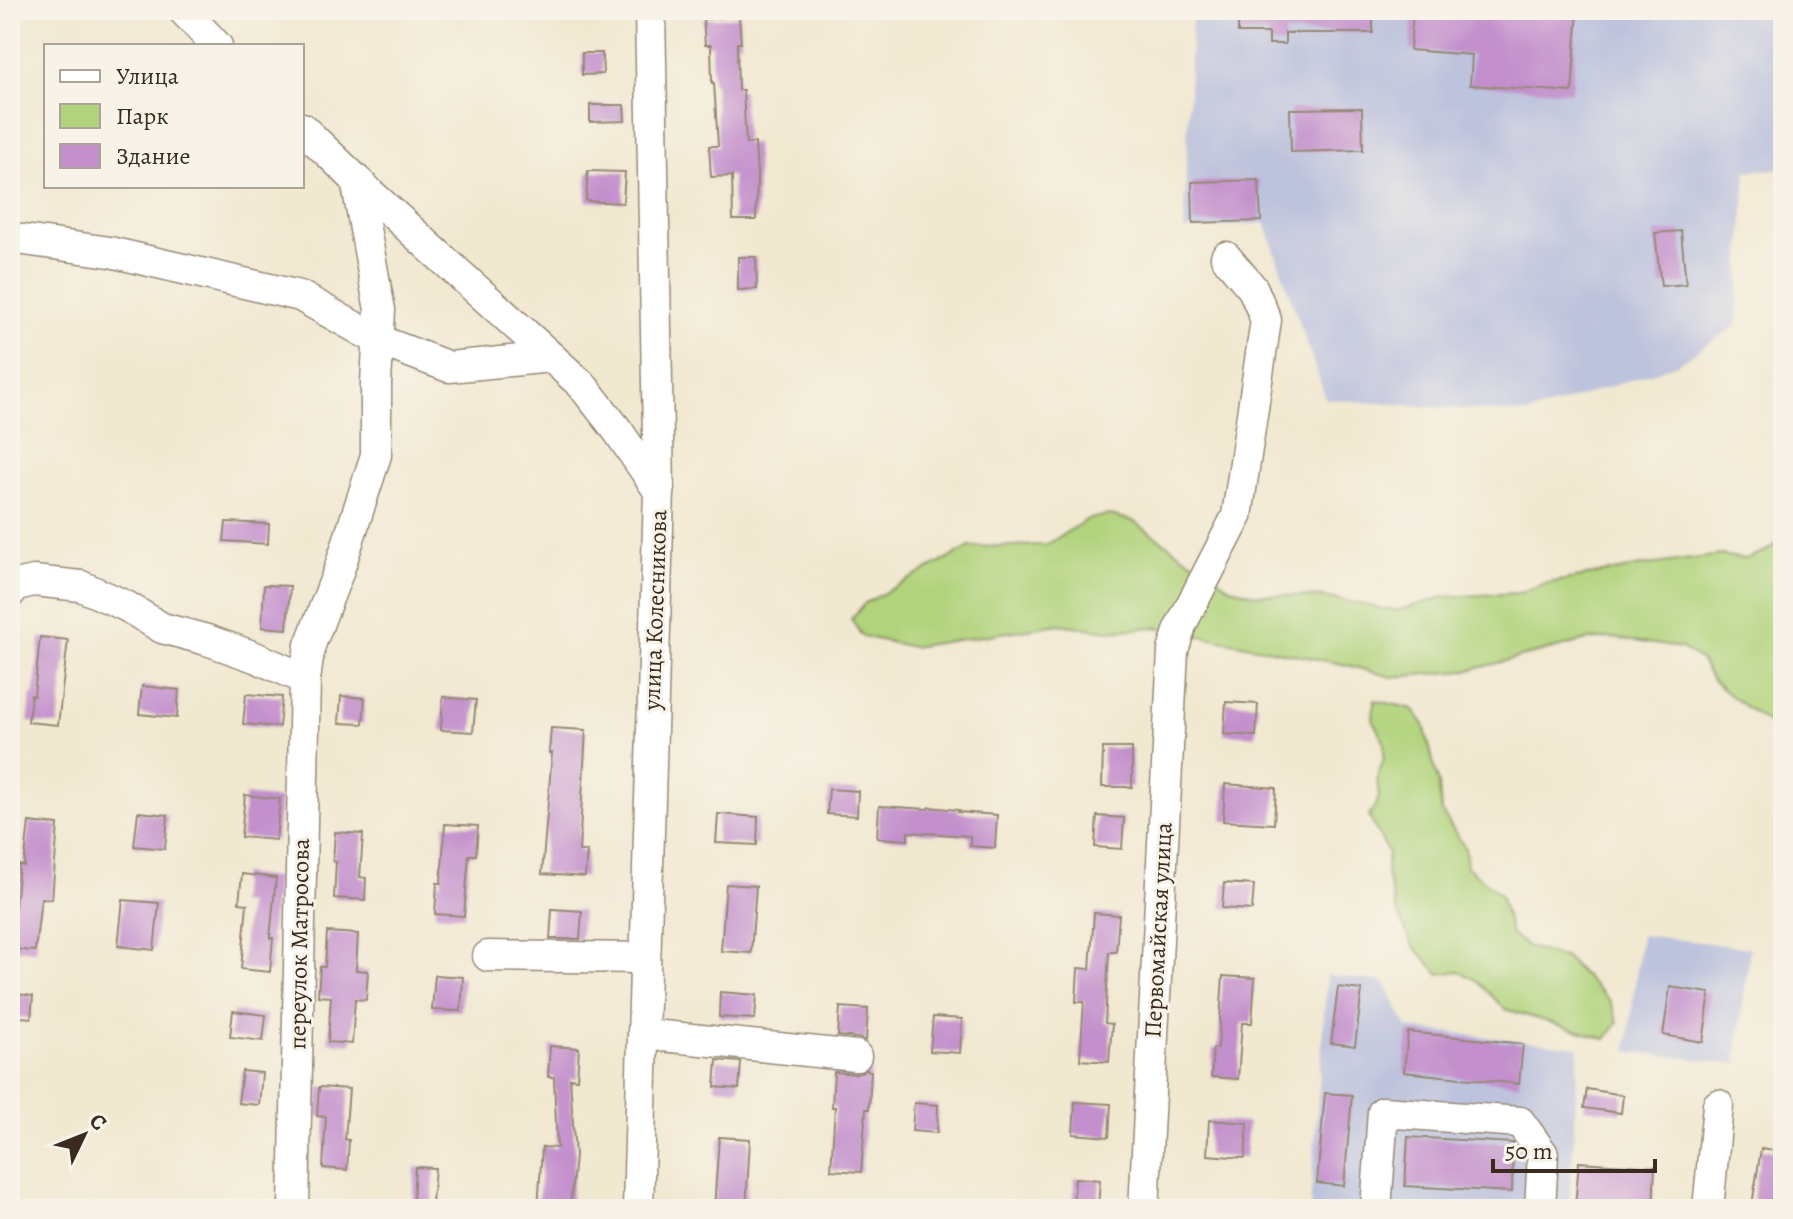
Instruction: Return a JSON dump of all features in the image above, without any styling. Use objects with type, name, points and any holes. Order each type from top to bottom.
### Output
[{"type":"street","points":[[183,10],[215,44]]},
{"type":"street","name":"улица Колесникова","points":[[638,1209],[659,491],[650,10]]},
{"type":"street","points":[[304,130],[582,385],[659,491]]},
{"type":"street","name":"переулок Матросова","points":[[294,1209],[305,679],[310,645],[339,570],[376,455],[380,310],[356,180]]},
{"type":"street","points":[[10,238],[110,252],[300,296],[378,340],[449,367],[551,357]]},
{"type":"street","name":"Первомайская улица","points":[[1144,1209],[1173,651],[1181,625],[1237,516],[1266,320],[1253,289],[1226,257]]},
{"type":"street","points":[[10,593],[16,585],[34,581],[81,586],[126,606],[162,628],[255,657],[305,679]]},
{"type":"street","points":[[488,956],[645,958]]},
{"type":"street","points":[[643,1034],[856,1056]]},
{"type":"street","points":[[1708,1209],[1718,1105]]},
{"type":"street","points":[[1376,1209],[1383,1112],[1520,1122],[1543,1154],[1540,1209]]},
{"type":"shaded area","points":[[1192,10],[1783,10],[1783,169],[1746,171],[1737,325],[1675,365],[1528,414],[1326,399],[1265,223],[1184,230]]},
{"type":"shaded area","points":[[1641,935],[1750,948],[1736,1064],[1627,1051]]},
{"type":"shaded area","points":[[1327,975],[1384,982],[1407,1028],[1579,1047],[1569,1209],[1310,1209]]},
{"type":"green space","points":[[1110,515],[1133,521],[1230,587],[1253,594],[1323,597],[1396,611],[1444,597],[1519,593],[1543,584],[1641,566],[1721,555],[1745,559],[1766,551],[1783,539],[1783,734],[1728,694],[1712,680],[1701,661],[1682,648],[1612,638],[1588,640],[1466,671],[1392,677],[1347,665],[1156,627],[1109,631],[1059,624],[912,647],[862,636],[851,619],[865,603],[970,547],[1046,545],[1088,519]]},
{"type":"green space","points":[[1374,700],[1413,709],[1424,725],[1439,785],[1441,811],[1465,848],[1467,867],[1500,894],[1511,935],[1528,947],[1566,958],[1610,1001],[1618,1022],[1606,1039],[1505,1009],[1476,980],[1459,971],[1439,974],[1412,944],[1396,909],[1386,872],[1388,852],[1369,817],[1379,798],[1377,777],[1384,759],[1384,741],[1373,721]]},
{"type":"building","points":[[1238,10],[1373,12],[1373,33],[1285,33],[1285,44],[1269,44],[1269,33],[1238,33]]},
{"type":"building","points":[[1413,10],[1578,10],[1572,92],[1470,85],[1472,55],[1410,50]]},
{"type":"building","points":[[739,16],[738,90],[743,90],[746,144],[755,143],[756,220],[733,220],[732,176],[711,177],[709,146],[718,146],[711,45],[705,45],[703,19]]},
{"type":"building","points":[[582,53],[602,53],[603,74],[582,75]]},
{"type":"building","points":[[590,105],[624,105],[625,121],[590,122]]},
{"type":"building","points":[[1362,108],[1363,150],[1291,152],[1290,109]]},
{"type":"building","points":[[588,171],[625,172],[623,203],[586,201]]},
{"type":"building","points":[[1259,180],[1261,221],[1193,223],[1192,182]]},
{"type":"building","points":[[1681,231],[1686,284],[1661,286],[1655,233]]},
{"type":"building","points":[[738,257],[756,257],[757,289],[738,290]]},
{"type":"building","points":[[226,522],[269,524],[268,544],[224,541]]},
{"type":"building","points":[[264,585],[290,586],[287,629],[262,627]]},
{"type":"building","points":[[40,637],[68,640],[58,725],[28,722]]},
{"type":"building","points":[[142,686],[179,690],[177,718],[139,714]]},
{"type":"building","points":[[246,694],[282,697],[279,727],[243,724]]},
{"type":"building","points":[[341,696],[365,698],[363,724],[339,723]]},
{"type":"building","points":[[443,697],[476,700],[473,732],[441,730]]},
{"type":"building","points":[[1226,702],[1258,704],[1256,736],[1224,734]]},
{"type":"building","points":[[551,728],[586,730],[579,851],[587,851],[585,877],[542,874],[552,753],[549,753]]},
{"type":"building","points":[[1103,748],[1132,748],[1132,787],[1102,787]]},
{"type":"building","points":[[1225,784],[1276,788],[1274,824],[1223,821]]},
{"type":"building","points":[[829,789],[858,791],[857,816],[827,814]]},
{"type":"building","points":[[245,795],[280,799],[276,840],[241,837]]},
{"type":"building","points":[[879,806],[929,807],[997,815],[995,848],[970,846],[970,836],[908,832],[908,840],[877,838]]},
{"type":"building","points":[[138,812],[168,815],[165,849],[134,846]]},
{"type":"building","points":[[718,814],[758,817],[757,845],[716,843]]},
{"type":"building","points":[[1097,816],[1124,818],[1122,849],[1095,847]]},
{"type":"building","points":[[29,822],[58,825],[52,899],[41,898],[35,951],[11,949],[19,865],[24,866]]},
{"type":"building","points":[[445,824],[478,826],[476,855],[469,855],[464,916],[435,914],[437,883],[441,883]]},
{"type":"building","points":[[335,832],[363,834],[360,877],[366,878],[365,900],[334,898]]},
{"type":"building","points":[[242,874],[276,878],[270,972],[241,969],[247,904],[239,903]]},
{"type":"building","points":[[1224,883],[1254,885],[1252,910],[1222,908]]},
{"type":"building","points":[[726,884],[756,886],[751,953],[721,951]]},
{"type":"building","points":[[123,900],[159,903],[154,950],[118,946]]},
{"type":"building","points":[[552,909],[582,911],[580,939],[550,939]]},
{"type":"building","points":[[1094,913],[1119,915],[1116,952],[1109,952],[1105,1023],[1112,1024],[1109,1062],[1080,1060],[1084,1002],[1076,1002],[1078,968],[1090,969]]},
{"type":"building","points":[[327,932],[358,934],[356,970],[368,971],[366,1000],[355,999],[352,1044],[328,1042],[331,997],[318,996],[320,967],[325,967]]},
{"type":"building","points":[[435,975],[463,977],[461,1011],[432,1010]]},
{"type":"building","points":[[1223,976],[1255,978],[1252,1023],[1242,1023],[1238,1079],[1211,1077],[1213,1048],[1218,1048]]},
{"type":"building","points":[[1338,987],[1362,990],[1355,1046],[1331,1043]]},
{"type":"building","points":[[1670,987],[1710,993],[1703,1042],[1663,1035]]},
{"type":"building","points":[[720,992],[757,995],[755,1019],[719,1017]]},
{"type":"building","points":[[10,993],[33,996],[31,1018],[10,1016]]},
{"type":"building","points":[[840,1007],[868,1009],[866,1041],[838,1036]]},
{"type":"building","points":[[233,1011],[266,1015],[263,1041],[230,1037]]},
{"type":"building","points":[[933,1017],[962,1019],[960,1053],[930,1051]]},
{"type":"building","points":[[1408,1032],[1523,1044],[1519,1084],[1404,1072]]},
{"type":"building","points":[[550,1046],[579,1048],[577,1079],[570,1078],[575,1156],[570,1209],[538,1209],[542,1147],[557,1148],[554,1077],[548,1077]]},
{"type":"building","points":[[717,1060],[741,1062],[739,1089],[715,1087]]},
{"type":"building","points":[[242,1071],[262,1073],[259,1105],[238,1103]]},
{"type":"building","points":[[871,1071],[861,1172],[831,1170],[834,1072],[855,1074]]},
{"type":"building","points":[[319,1087],[349,1089],[345,1139],[349,1140],[347,1170],[323,1168],[326,1117],[317,1116]]},
{"type":"building","points":[[1587,1089],[1623,1095],[1621,1113],[1584,1108]]},
{"type":"building","points":[[1325,1093],[1352,1095],[1344,1186],[1317,1183]]},
{"type":"building","points":[[1075,1102],[1111,1104],[1109,1137],[1073,1134]]},
{"type":"building","points":[[914,1103],[938,1105],[937,1133],[912,1131]]},
{"type":"building","points":[[1209,1120],[1248,1123],[1245,1158],[1207,1155]]},
{"type":"building","points":[[719,1137],[750,1139],[746,1209],[714,1209]]},
{"type":"building","points":[[1408,1137],[1513,1143],[1512,1192],[1405,1186]]},
{"type":"building","points":[[1761,1149],[1783,1152],[1783,1209],[1752,1205]]},
{"type":"building","points":[[1579,1162],[1655,1167],[1653,1209],[1575,1206]]},
{"type":"building","points":[[415,1167],[435,1168],[432,1203],[413,1202]]},
{"type":"building","points":[[1075,1178],[1100,1180],[1098,1208],[1073,1206]]}]
